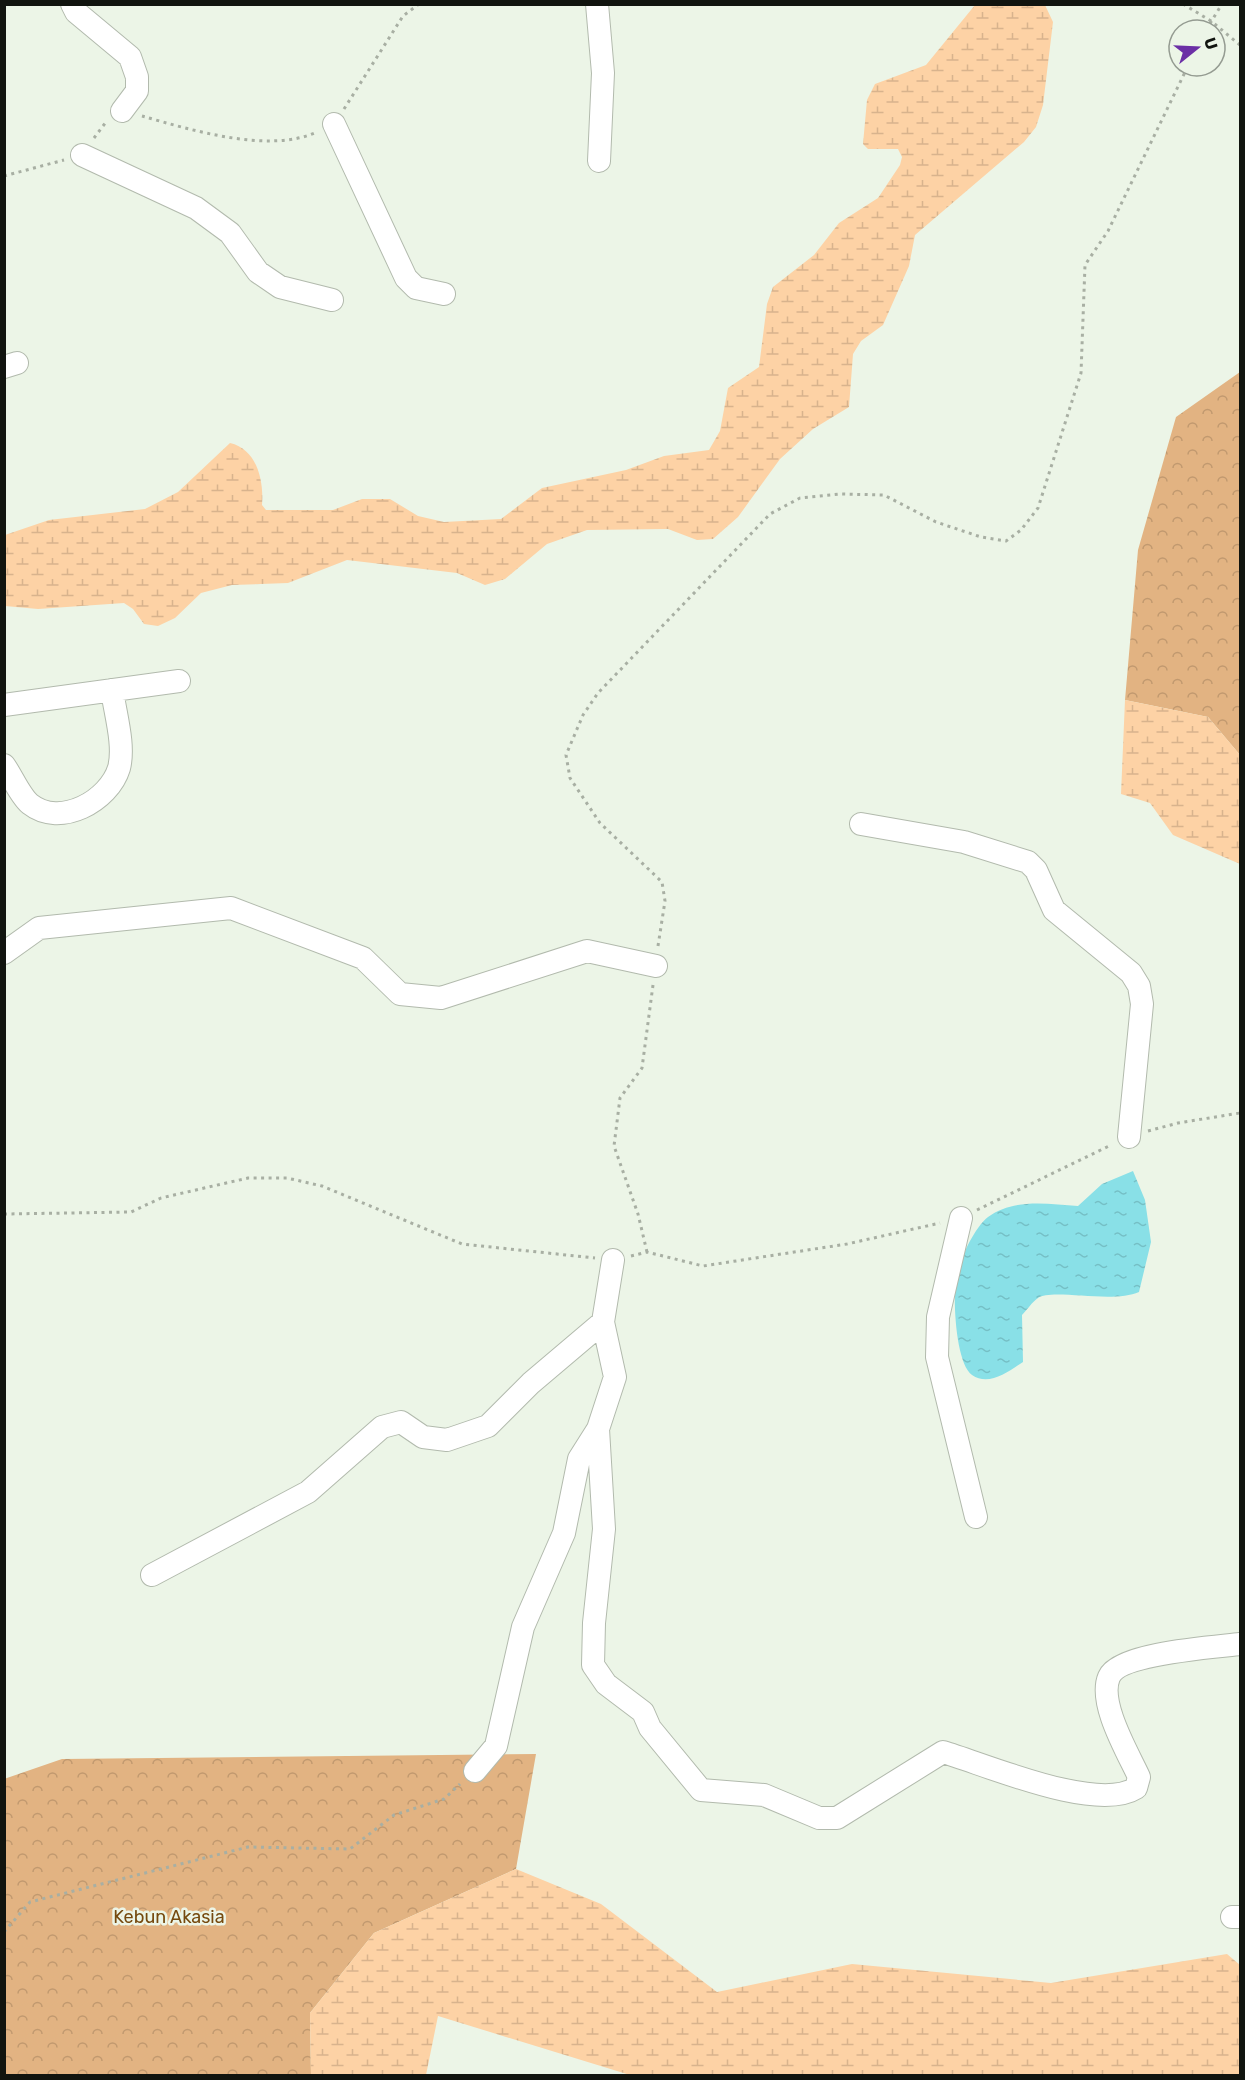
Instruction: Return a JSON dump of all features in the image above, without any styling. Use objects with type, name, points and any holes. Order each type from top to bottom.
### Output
[{"type":"lane","points":[[72,4],[76,12],[130,57],[137,77],[137,92],[122,111]]},
{"type":"lane","points":[[597,4],[603,73],[599,161]]},
{"type":"lane","points":[[334,124],[406,278],[416,288],[444,294]]},
{"type":"lane","points":[[82,155],[196,208],[230,233],[258,272],[280,286],[332,300]]},
{"type":"lane","points":[[4,705],[179,681]]},
{"type":"lane","points":[[4,765],[30,804],[51,812],[77,810],[89,806],[107,791],[119,768],[120,751],[112,690]]},
{"type":"lane","points":[[861,824],[964,842],[1028,861],[1036,870],[1054,910],[1131,973],[1138,986],[1142,1004],[1129,1137]]},
{"type":"lane","points":[[4,953],[39,928],[231,908],[363,958],[400,994],[441,998],[587,951],[656,966]]},
{"type":"lane","points":[[961,1218],[938,1317],[937,1357],[976,1517]]},
{"type":"lane","points":[[475,1771],[496,1746],[523,1627],[564,1533],[579,1459],[598,1429],[615,1377],[603,1322],[612,1260]]},
{"type":"lane","points":[[152,1575],[308,1492],[382,1427],[401,1422],[423,1437],[447,1440],[488,1426],[531,1383],[603,1322]]},
{"type":"lane","points":[[598,1429],[604,1529],[594,1623],[593,1665],[606,1684],[643,1712],[650,1728],[701,1790],[764,1795],[819,1818],[837,1818],[943,1752],[1059,1788],[1098,1797],[1131,1791],[1136,1788],[1139,1777],[1115,1728],[1107,1693],[1109,1676],[1118,1666],[1168,1653],[1240,1644]]},
{"type":"path","points":[[4,176],[82,155],[104,124],[122,111],[192,130],[249,141],[306,137],[334,124],[403,16],[419,4]]},
{"type":"path","points":[[1183,4],[1206,18]]},
{"type":"path","points":[[1213,18],[1222,4]]},
{"type":"path","points":[[1227,34],[1240,45]]},
{"type":"path","points":[[647,1252],[638,1214],[614,1146],[620,1098],[642,1068],[665,901],[662,882],[600,823],[570,778],[566,755],[583,715],[598,693],[770,514],[800,498],[841,494],[884,495],[936,522],[981,537],[1006,541],[1021,530],[1038,508],[1081,374],[1085,265],[1108,231],[1182,78]]},
{"type":"path","points":[[4,1214],[131,1212],[161,1198],[248,1178],[287,1178],[322,1186],[462,1244],[612,1260],[647,1252],[703,1266],[847,1244],[961,1218],[1129,1137],[1178,1123],[1240,1113]]},
{"type":"path","points":[[4,1932],[30,1902],[248,1847],[351,1849],[394,1815],[444,1798],[475,1771]]},
{"type":"green space","points":[[975,5],[1045,5],[1053,22],[1043,105],[1036,127],[1024,142],[915,235],[909,266],[883,325],[861,341],[853,354],[849,407],[813,429],[780,459],[738,517],[713,539],[697,540],[668,529],[587,530],[547,544],[505,579],[485,585],[457,573],[347,560],[288,583],[232,585],[201,593],[175,618],[158,626],[144,624],[133,609],[124,603],[38,609],[5,606],[5,535],[49,520],[145,509],[178,492],[230,443],[239,446],[253,459],[262,486],[262,505],[266,510],[333,510],[362,499],[390,499],[418,516],[444,522],[501,519],[542,488],[626,470],[664,456],[709,450],[720,431],[728,388],[759,367],[767,304],[773,287],[814,255],[839,223],[878,198],[900,165],[902,157],[898,149],[868,149],[863,144],[867,100],[875,84],[926,65]]},
{"type":"green space","points":[[1240,372],[1240,755],[1208,717],[1125,700],[1138,550],[1176,417]]},
{"type":"green space","points":[[1125,700],[1208,717],[1240,755],[1240,864],[1173,835],[1150,803],[1121,794]]},
{"type":"green space","name":"Kebun Akasia","points":[[536,1754],[516,1869],[374,1933],[310,2013],[311,2076],[5,2075],[4,1779],[62,1759]]},
{"type":"green space","points":[[516,1869],[601,1904],[717,1992],[852,1964],[1051,1983],[1227,1954],[1240,1965],[1240,2075],[630,2075],[438,2016],[426,2075],[311,2075],[310,2013],[374,1933]]},
{"type":"water","points":[[1133,1171],[1145,1200],[1151,1242],[1139,1292],[1114,1297],[1045,1295],[1038,1298],[1022,1315],[1023,1362],[992,1379],[972,1375],[966,1368],[958,1342],[955,1295],[959,1266],[978,1228],[988,1217],[1009,1207],[1032,1204],[1078,1206],[1102,1184]]}]
